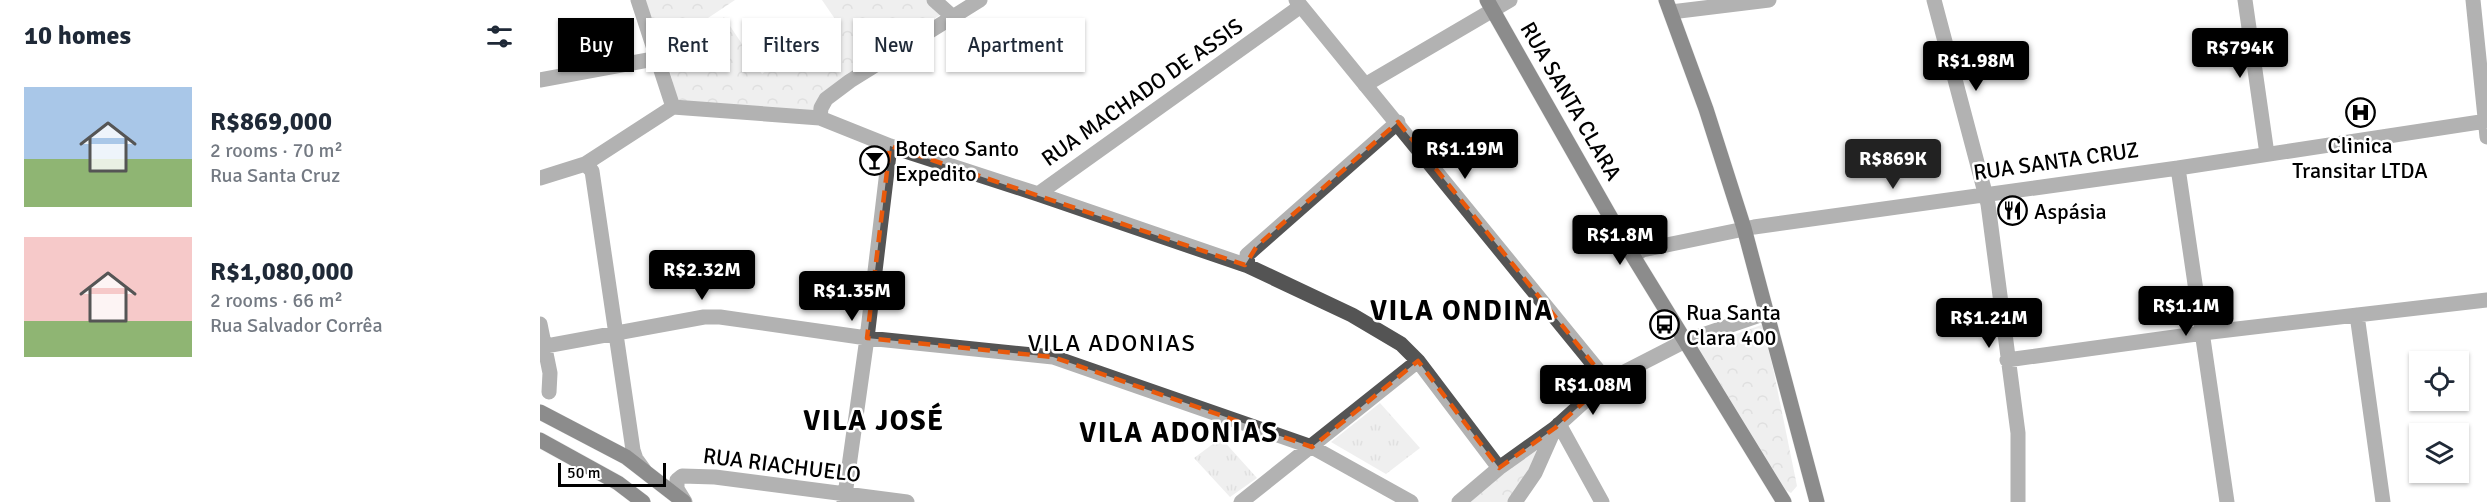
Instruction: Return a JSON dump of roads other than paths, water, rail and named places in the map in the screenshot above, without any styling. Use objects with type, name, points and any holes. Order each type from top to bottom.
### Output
[{"type":"main road","name":"RUA SANTA CLARA","points":[[1490,5],[1634,256],[1784,502]]},
{"type":"main road","points":[[1669,6],[1706,109],[1744,228],[1817,502]]},
{"type":"main road","points":[[540,412],[626,457],[685,502]]},
{"type":"main road","points":[[540,440],[618,483],[644,502]]},
{"type":"street","points":[[638,0],[646,23]]},
{"type":"street","points":[[934,0],[953,17]]},
{"type":"street","points":[[820,118],[821,108],[826,99],[850,81],[980,0]]},
{"type":"street","points":[[1365,85],[1490,5],[1510,0]]},
{"type":"street","points":[[1690,0],[1705,8]]},
{"type":"street","points":[[1669,6],[1705,8],[1769,0]]},
{"type":"street","points":[[1934,0],[1985,193],[2018,433],[2018,502]]},
{"type":"street","points":[[2245,0],[2267,154]]},
{"type":"street","points":[[2473,0],[2487,137]]},
{"type":"street","points":[[1299,3],[1607,381]]},
{"type":"street","name":"RUA MACHADO DE ASSIS","points":[[1038,194],[1299,3]]},
{"type":"street","points":[[540,80],[646,60]]},
{"type":"street","points":[[662,72],[673,107]]},
{"type":"street","points":[[540,178],[585,165],[673,107],[820,118],[890,146],[1248,266],[1352,315],[1401,344],[1418,361],[1499,468]]},
{"type":"street","name":"RUA SANTA CRUZ","points":[[1634,256],[1642,250],[1744,228],[2178,168],[2486,121]]},
{"type":"street","points":[[1248,266],[1247,255],[1398,123]]},
{"type":"street","points":[[844,498],[867,338],[890,146]]},
{"type":"street","points":[[585,165],[592,171],[633,450],[636,459],[646,472]]},
{"type":"street","points":[[2178,168],[2227,502]]},
{"type":"street","points":[[2007,360],[2202,333],[2487,300]]},
{"type":"street","points":[[2357,315],[2383,502]]},
{"type":"street","points":[[1459,502],[1499,468],[1540,447],[1557,426],[1607,381],[1687,345],[1767,316]]},
{"type":"street","points":[[543,347],[704,317],[720,317],[867,338],[1053,357],[1312,447],[1411,502]]},
{"type":"street","points":[[540,324],[550,373],[549,392]]},
{"type":"street","points":[[1241,502],[1418,361]]},
{"type":"street","points":[[1557,426],[1602,502]]},
{"type":"street","points":[[1515,502],[1535,473],[1540,447]]},
{"type":"street","name":"RUA RIACHUELO","points":[[685,502],[676,486],[677,480],[682,476],[714,477],[844,498],[907,502]]},
{"type":"place","name":"Clinica Transitar LTDA","points":[[2360,113]]},
{"type":"place","name":"Boteco Santo Expedito","points":[[874,161]]},
{"type":"place","name":"Aspásia","points":[[2013,211]]},
{"type":"place","name":"Rua Santa Clara 400","points":[[1665,325]]},
{"type":"district","name":"VILA ONDINA","points":[[1462,311]]},
{"type":"district","name":"VILA ADONIAS","points":[[1112,343]]},
{"type":"district","name":"VILA JOSÉ","points":[[874,421]]},
{"type":"district","name":"VILA ADONIAS","points":[[1179,433]]}]
